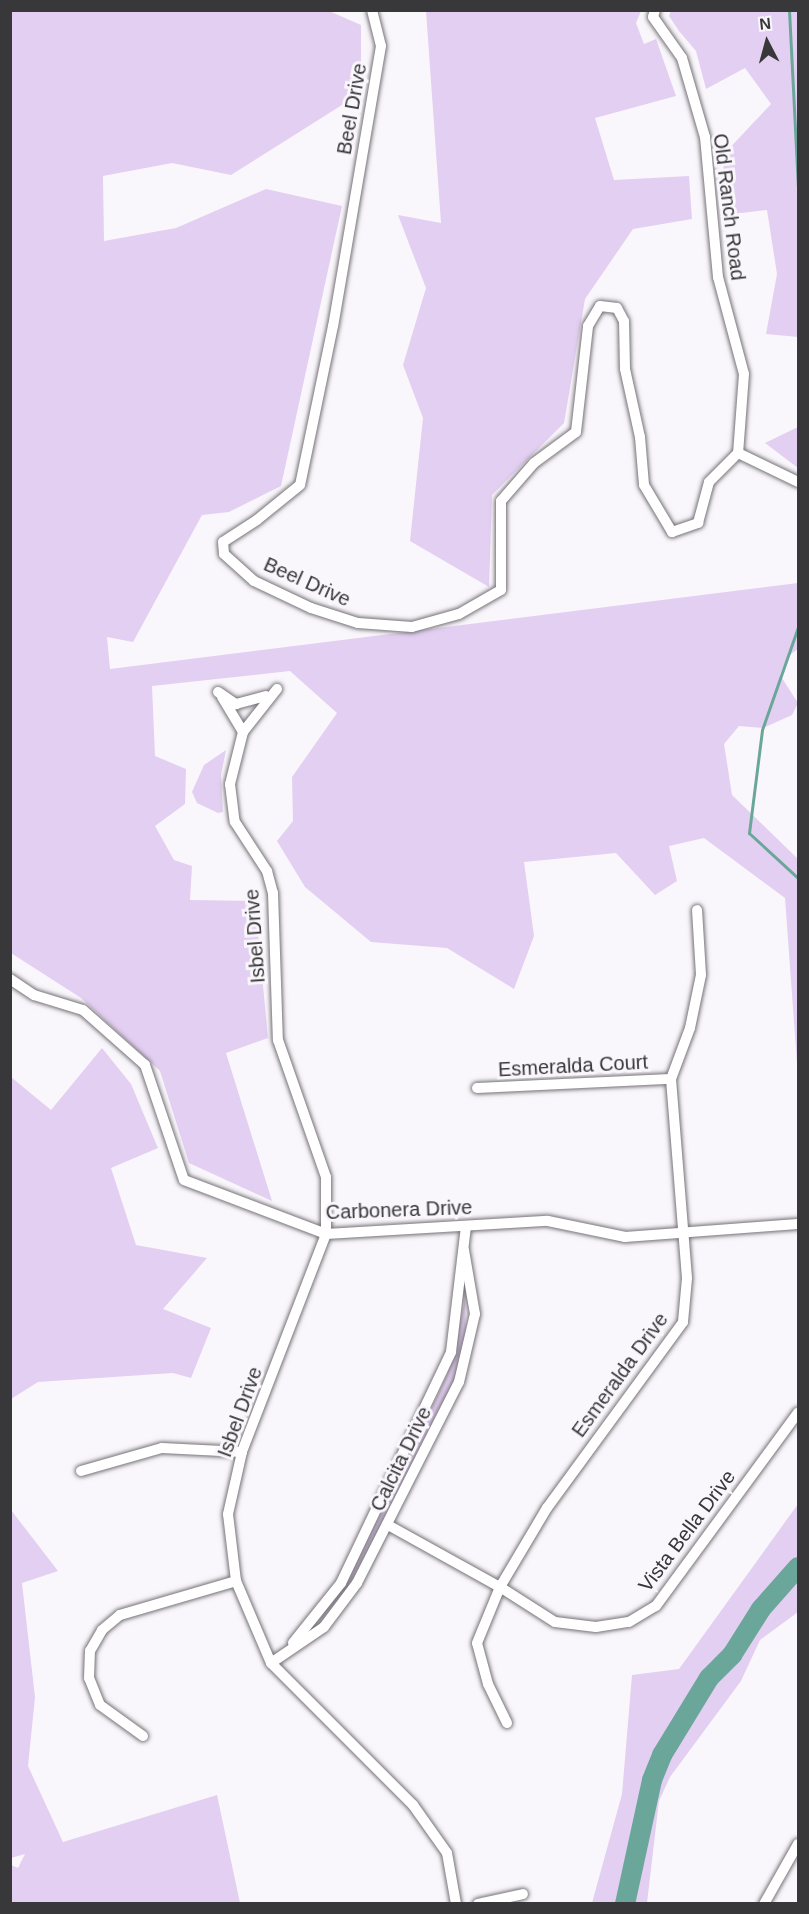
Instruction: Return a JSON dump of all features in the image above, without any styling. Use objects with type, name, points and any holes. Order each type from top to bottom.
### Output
[{"type":"street","name":"Beel Drive","points":[[372,10],[381,46],[333,326],[300,485],[257,520],[223,542],[224,554],[254,580],[311,608],[358,623],[412,627],[459,614],[501,590],[501,501],[534,463],[576,432],[588,326],[600,306],[617,308],[624,321],[625,369],[640,437],[644,485],[672,532],[698,523],[709,482],[738,453]]},
{"type":"street","name":"Old Ranch Road","points":[[655,10],[653,17],[682,58],[705,137],[718,277],[744,374],[738,453]]},
{"type":"street","points":[[738,453],[798,482]]},
{"type":"street","points":[[277,689],[259,708],[243,732],[218,692],[236,704],[258,701],[277,689]]},
{"type":"street","name":"Isbel Drive","points":[[243,732],[230,784],[235,822],[267,871],[273,892],[278,1040],[326,1177],[326,1234],[242,1452],[228,1514],[236,1581],[271,1663],[413,1805],[447,1853],[456,1904]]},
{"type":"street","name":"Esmeralda Drive","points":[[507,1723],[488,1684],[477,1643],[500,1587],[546,1508],[683,1322],[687,1278],[671,1079],[690,1028],[701,975],[698,910]]},
{"type":"street","name":"Carbonera Drive","points":[[10,979],[34,995],[83,1010],[146,1065],[184,1180],[326,1234],[548,1221],[625,1237],[683,1235],[798,1224]]},
{"type":"street","name":"Esmeralda Court","points":[[477,1088],[671,1079]]},
{"type":"street","name":"Calcita Drive","points":[[287,1650],[341,1582],[451,1352],[466,1226]]},
{"type":"street","name":"Calcita Drive","points":[[271,1663],[324,1627],[357,1583],[459,1382],[475,1314],[464,1250]]},
{"type":"street","name":"Vista Bella Drive","points":[[388,1525],[500,1587],[555,1622],[596,1628],[629,1622],[656,1606],[798,1413]]},
{"type":"street","points":[[81,1471],[162,1448],[242,1452]]},
{"type":"street","points":[[143,1736],[100,1705],[89,1678],[90,1651],[102,1630],[120,1615],[236,1581]]},
{"type":"street","points":[[764,1904],[798,1844]]},
{"type":"street","points":[[478,1904],[523,1894]]},
{"type":"shaded area","points":[[671,10],[798,11],[798,337],[766,334],[777,274],[767,210],[725,215],[723,155],[771,104],[745,68],[706,89],[696,51],[669,16]]},
{"type":"shaded area","points":[[11,11],[329,11],[361,25],[361,93],[231,175],[172,163],[103,176],[104,241],[176,228],[266,189],[342,206],[281,486],[229,512],[202,515],[133,642],[107,637],[110,669],[798,583],[798,649],[787,657],[780,675],[798,703],[792,715],[763,728],[739,726],[724,744],[732,795],[798,859],[798,1077],[785,898],[704,838],[669,846],[677,881],[655,895],[616,853],[524,862],[534,936],[514,989],[447,948],[371,942],[305,887],[277,841],[293,821],[292,777],[337,713],[290,671],[152,686],[155,756],[186,769],[185,804],[155,826],[174,860],[192,866],[190,900],[255,901],[268,1038],[226,1053],[272,1201],[189,1163],[160,1071],[81,998],[11,953]]},
{"type":"shaded area","points":[[426,11],[641,11],[636,23],[644,44],[656,39],[676,96],[595,118],[614,180],[689,176],[692,219],[633,229],[585,299],[564,423],[492,495],[489,587],[410,541],[423,418],[403,365],[426,288],[398,215],[441,223]]},
{"type":"shaded area","points":[[798,427],[798,468],[765,443]]},
{"type":"shaded area","points":[[226,750],[221,775],[223,812],[218,813],[197,803],[192,792],[204,765]]},
{"type":"shaded area","points":[[102,1048],[131,1084],[158,1148],[111,1168],[136,1245],[207,1258],[163,1309],[211,1328],[191,1378],[173,1373],[38,1382],[11,1399],[11,1077],[51,1110]]},
{"type":"shaded area","points":[[465,1300],[466,1332],[456,1380],[353,1579],[319,1622],[395,1487],[447,1375]]},
{"type":"shaded area","points":[[798,1504],[798,1612],[760,1640],[741,1681],[670,1777],[659,1801],[647,1903],[592,1903],[622,1794],[632,1675],[679,1669]]},
{"type":"shaded area","points":[[11,1510],[58,1571],[22,1583],[35,1697],[28,1766],[63,1842],[217,1795],[240,1903],[11,1903],[11,1865],[18,1868],[25,1854],[11,1858]]},
{"type":"waterway","points":[[789,10],[798,188]]},
{"type":"waterway","points":[[798,627],[762,730],[749,833],[798,878]]},
{"type":"waterway","points":[[625,1904],[652,1780],[662,1755],[709,1678],[732,1655],[761,1609],[798,1567]]}]
